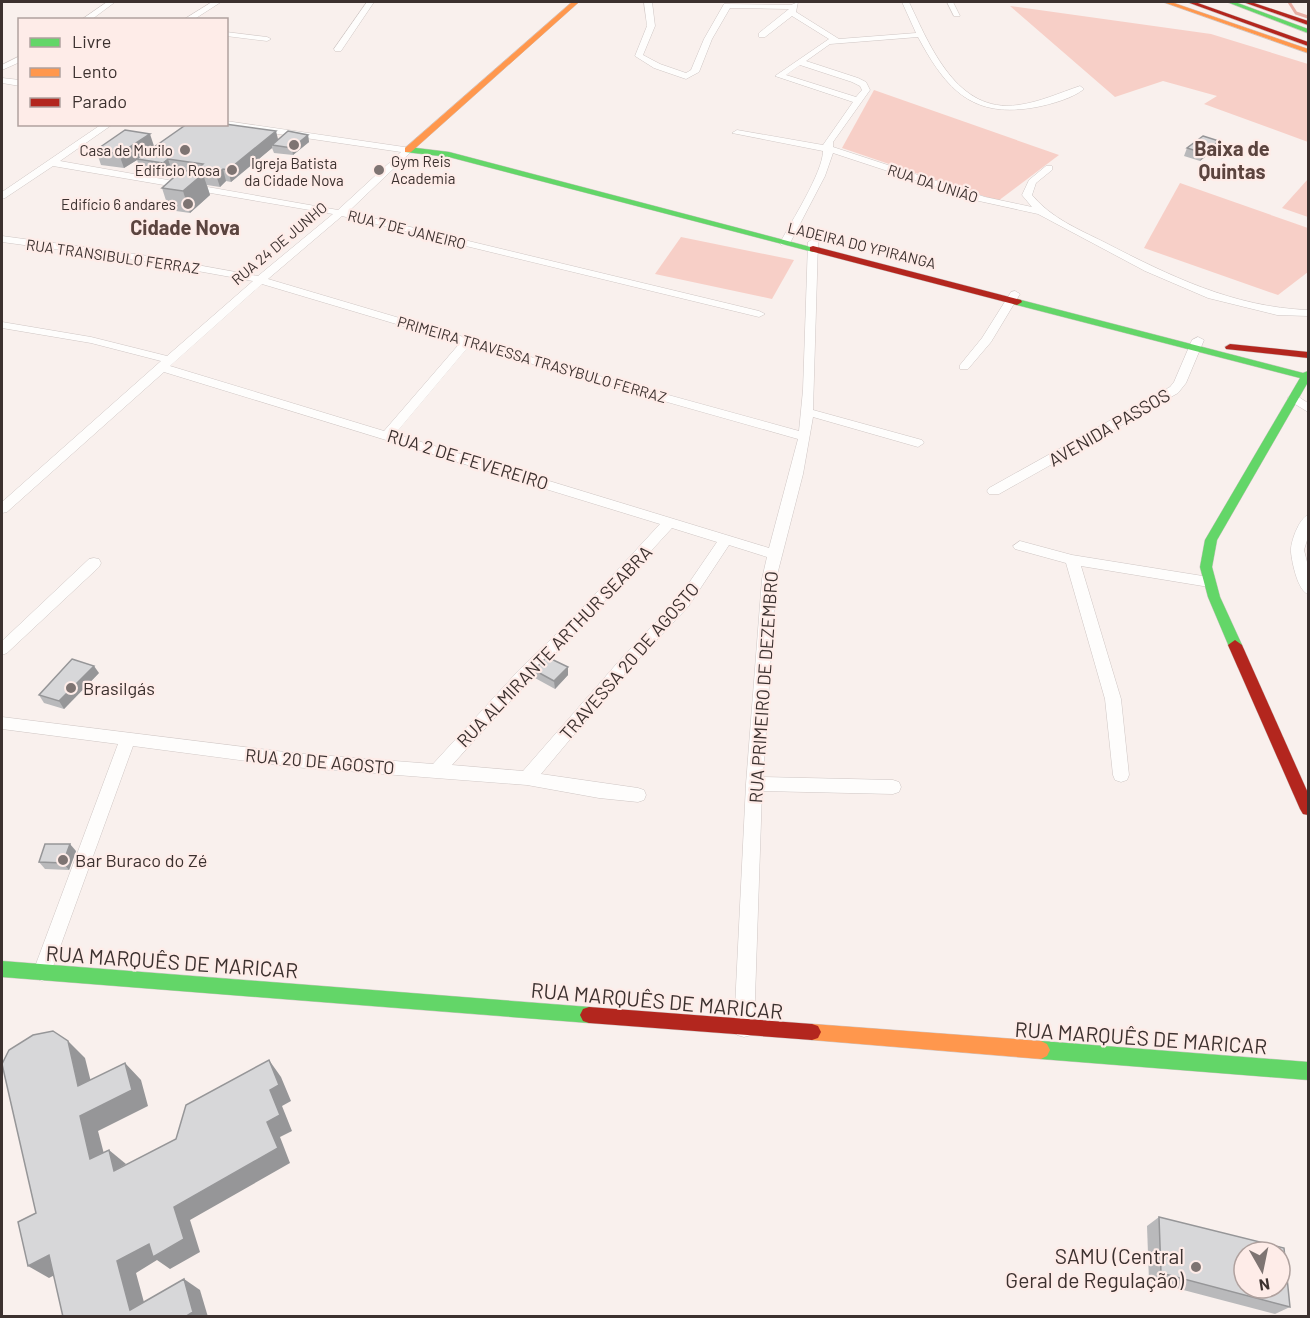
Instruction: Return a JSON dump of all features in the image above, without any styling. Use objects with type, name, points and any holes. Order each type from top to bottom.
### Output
[{"type":"main road","name":"RUA 24 DE JUNHO","points":[[406,147],[576,2]]},
{"type":"main road","points":[[1166,2],[1308,51]]},
{"type":"main road","points":[[1190,2],[1308,44]]},
{"type":"main road","points":[[1208,2],[1308,38]]},
{"type":"main road","points":[[1230,2],[1308,31]]},
{"type":"main road","points":[[1248,2],[1308,23]]},
{"type":"main road","name":"LADEIRA DO YPIRANGA","points":[[406,147],[452,153],[1196,344],[1308,376]]},
{"type":"main road","name":"LADEIRA DO YPIRANGA","points":[[1196,344],[1279,350],[1308,355]]},
{"type":"main road","points":[[1279,350],[1308,344]]},
{"type":"main road","points":[[1308,376],[1211,540],[1206,567],[1209,582],[1308,809]]},
{"type":"main road","name":"RUA MARQUÊS DE MARICAR","points":[[2,969],[1308,1071]]},
{"type":"street","points":[[88,18],[111,2]]},
{"type":"street","points":[[190,18],[217,2]]},
{"type":"street","points":[[338,50],[370,2]]},
{"type":"street","points":[[648,2],[651,26],[639,56],[657,66],[690,76],[695,72],[708,39],[727,6],[794,7],[836,40]]},
{"type":"street","points":[[906,2],[930,55],[956,89],[986,106],[1026,109],[1056,100],[1080,89]]},
{"type":"street","points":[[950,2],[957,14]]},
{"type":"street","points":[[762,35],[794,7]]},
{"type":"street","points":[[228,34],[267,39]]},
{"type":"street","points":[[860,101],[779,76],[819,47],[836,40],[919,35]]},
{"type":"street","points":[[2,68],[18,59]]},
{"type":"street","points":[[787,239],[820,176],[828,157],[828,142],[866,93],[863,84],[799,62]]},
{"type":"street","points":[[2,81],[18,83]]},
{"type":"street","points":[[228,124],[406,147]]},
{"type":"street","points":[[2,196],[106,126]]},
{"type":"street","name":"RUA DA UNIÃO","points":[[737,133],[787,140],[827,149],[982,199],[1041,212],[1096,242],[1227,303],[1275,312],[1308,314]]},
{"type":"street","name":"RUA 24 DE JUNHO","points":[[2,509],[165,363],[340,213],[406,147]]},
{"type":"street","name":"RUA 7 DE JANEIRO","points":[[52,163],[340,213],[759,314]]},
{"type":"street","points":[[124,176],[143,164]]},
{"type":"street","points":[[1041,212],[1030,200],[1027,190],[1032,182],[1049,168]]},
{"type":"street","name":"RUA TRANSIBULO FERRAZ","points":[[2,239],[142,258],[260,280]]},
{"type":"street","name":"RUA PRIMEIRO DE DEZEMBRO","points":[[744,1028],[754,784],[769,579],[774,554],[792,499],[808,412],[809,283],[813,246]]},
{"type":"street","name":"PRIMEIRA TRAVESSA TRASYBULO FERRAZ","points":[[260,280],[804,437]]},
{"type":"street","points":[[964,367],[987,340],[1013,297]]},
{"type":"street","name":"RUA 2 DE FEVEREIRO","points":[[2,325],[91,340],[774,554]]},
{"type":"street","points":[[388,434],[467,341]]},
{"type":"street","name":"AVENIDA PASSOS","points":[[994,491],[1174,390],[1180,383],[1196,344]]},
{"type":"street","points":[[1294,398],[1308,408]]},
{"type":"street","points":[[808,412],[918,443]]},
{"type":"street","points":[[1308,520],[1297,550],[1308,589]]},
{"type":"street","name":"RUA ALMIRANTE ARTHUR SEABRA","points":[[438,770],[524,675],[581,619],[670,522]]},
{"type":"street","name":"TRAVESSA 20 DE AGOSTO","points":[[527,778],[624,665],[683,603],[726,539]]},
{"type":"street","points":[[1020,546],[1072,560],[1209,582]]},
{"type":"street","points":[[1072,560],[1113,699],[1122,775]]},
{"type":"street","points":[[2,649],[94,563]]},
{"type":"street","name":"RUA 20 DE AGOSTO","points":[[2,723],[127,741],[293,760],[527,778],[599,791],[638,795]]},
{"type":"street","points":[[42,972],[127,741]]},
{"type":"street","points":[[754,784],[893,787]]},
{"type":"shaded area","points":[[1010,6],[1211,34],[1308,64],[1308,142],[1204,104],[1217,96],[1163,81],[1115,97]]},
{"type":"shaded area","points":[[874,90],[1059,155],[998,201],[842,148]]},
{"type":"shaded area","points":[[1308,179],[1308,217],[1282,208]]},
{"type":"shaded area","points":[[1180,183],[1308,228],[1308,272],[1278,295],[1144,248]]},
{"type":"shaded area","points":[[681,237],[794,260],[772,299],[655,274]]},
{"type":"building","points":[[228,124],[276,131],[228,170],[223,169],[216,175],[195,171],[203,164],[168,159],[163,163],[137,159],[184,126]]},
{"type":"building","points":[[125,130],[150,134],[119,154],[96,150]]},
{"type":"building","points":[[288,131],[308,135],[292,148],[272,145]]},
{"type":"building","points":[[1203,136],[1219,141],[1203,153],[1187,148]]},
{"type":"building","points":[[182,170],[203,174],[183,191],[162,188]]},
{"type":"building","points":[[547,657],[568,667],[554,681],[534,670]]},
{"type":"building","points":[[72,659],[94,666],[59,701],[39,695]]},
{"type":"building","points":[[45,844],[70,844],[63,863],[39,862]]},
{"type":"building","points":[[53,1031],[68,1041],[78,1086],[125,1063],[132,1090],[80,1116],[90,1159],[109,1150],[114,1171],[176,1139],[186,1105],[269,1060],[279,1085],[270,1090],[280,1115],[267,1122],[278,1148],[174,1207],[184,1239],[153,1257],[149,1244],[117,1261],[130,1310],[184,1279],[193,1312],[185,1317],[63,1317],[49,1255],[28,1266],[18,1222],[36,1213],[2,1064],[9,1050],[33,1035]]},
{"type":"building","points":[[1159,1217],[1252,1240],[1232,1240],[1232,1292],[1161,1273]]},
{"type":"building","points":[[1263,1300],[1289,1300],[1290,1307]]},
{"type":"waterway","points":[[1289,2],[1296,13],[1308,17]]},
{"type":"traffic: fast","points":[[1230,2],[1308,31]]},
{"type":"traffic: fast","points":[[408,150],[449,155],[813,249]]},
{"type":"traffic: fast","points":[[1017,302],[1307,377]]},
{"type":"traffic: fast","points":[[1235,645],[1214,597],[1206,567],[1211,540],[1308,374]]},
{"type":"traffic: fast","points":[[2,969],[589,1015]]},
{"type":"traffic: fast","points":[[1041,1050],[1308,1071]]},
{"type":"traffic: slow","points":[[408,150],[576,2]]},
{"type":"traffic: slow","points":[[1166,2],[1308,51]]},
{"type":"traffic: slow","points":[[812,1032],[1041,1050]]},
{"type":"traffic: jam","points":[[1190,2],[1308,44]]},
{"type":"traffic: jam","points":[[1246,2],[1308,23]]},
{"type":"traffic: jam","points":[[813,249],[1017,302]]},
{"type":"traffic: jam","points":[[1230,347],[1308,355]]},
{"type":"traffic: jam","points":[[1235,645],[1308,809]]},
{"type":"traffic: jam","points":[[589,1015],[812,1032]]},
{"type":"place","name":"Igreja Batista da Cidade Nova","points":[[294,145]]},
{"type":"place","name":"Casa de Murilo","points":[[185,150]]},
{"type":"place","name":"Edificio Rosa","points":[[232,170]]},
{"type":"place","name":"Gym Reis Academia","points":[[379,170]]},
{"type":"place","name":"Edifício 6 andares","points":[[188,204]]},
{"type":"place","name":"Brasilgás","points":[[71,688]]},
{"type":"place","name":"Bar Buraco do Zé","points":[[63,860]]},
{"type":"place","name":"SAMU (Central Geral de Regulação)","points":[[1196,1267]]},
{"type":"district","name":"Baixa de Quintas","points":[[1232,160]]},
{"type":"district","name":"Cidade Nova","points":[[185,227]]}]
